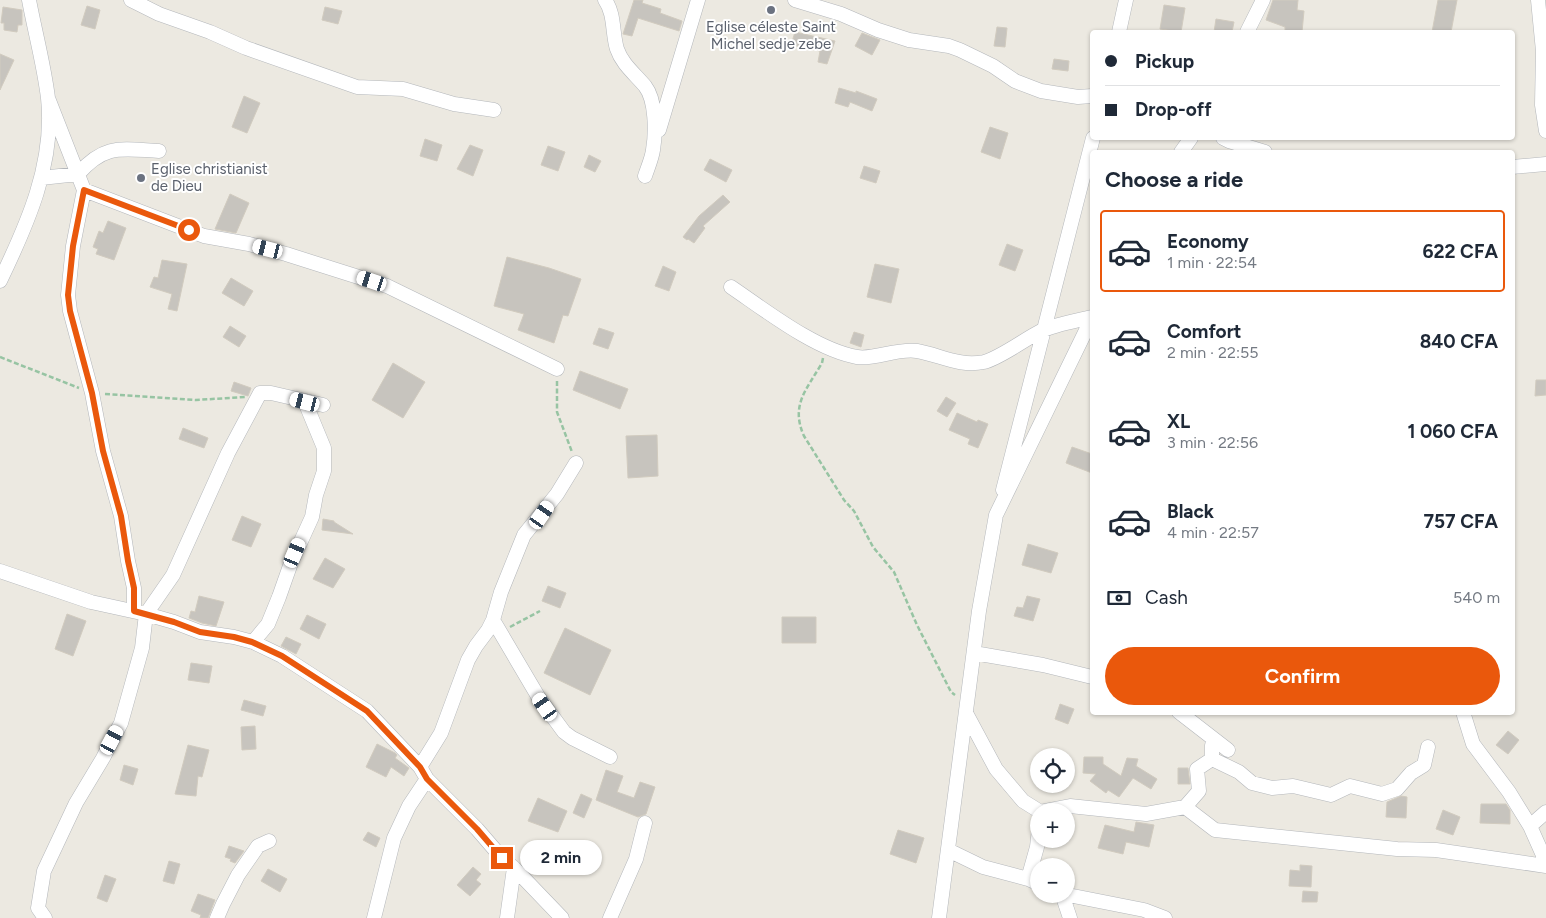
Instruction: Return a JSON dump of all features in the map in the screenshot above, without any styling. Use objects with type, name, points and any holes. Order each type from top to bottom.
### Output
[{"type":"street","points":[[0,281],[18,244],[39,188],[49,123],[48,98],[29,0]]},
{"type":"street","points":[[131,0],[159,14],[210,32],[246,48],[357,87],[403,89],[454,104],[494,110]]},
{"type":"street","points":[[605,0],[612,17],[618,51],[626,66],[646,88],[651,97],[654,113],[653,150]]},
{"type":"street","points":[[645,176],[698,0]]},
{"type":"street","points":[[795,0],[841,14],[878,30],[910,40],[949,46],[960,50],[993,66],[1015,81],[1041,91],[1078,97],[1090,96]]},
{"type":"street","points":[[1119,30],[1126,0]]},
{"type":"street","points":[[1247,30],[1263,0]]},
{"type":"street","points":[[1538,0],[1545,51],[1542,105],[1546,131]]},
{"type":"street","points":[[45,918],[38,908],[44,871],[76,803],[121,723],[142,648],[140,612],[128,561],[121,516],[103,451],[92,393],[70,311],[68,295],[73,246],[84,190],[48,98]]},
{"type":"street","points":[[939,918],[979,611],[996,515],[1092,140]]},
{"type":"street","points":[[1227,140],[1258,150]]},
{"type":"street","points":[[41,178],[78,174],[88,163],[101,154],[118,149],[159,151]]},
{"type":"street","points":[[1515,167],[1546,164]]},
{"type":"street","points":[[84,190],[204,236],[249,244],[286,254],[387,286],[557,369]]},
{"type":"street","points":[[731,287],[767,313],[824,347],[858,357],[873,356],[893,351],[917,351],[944,360],[973,363],[986,361],[1043,330],[1090,318]]},
{"type":"street","points":[[996,515],[1090,322]]},
{"type":"street","points":[[140,612],[173,576],[228,453],[260,393],[271,393],[323,405]]},
{"type":"street","points":[[252,642],[268,624],[291,563],[312,517],[316,495],[324,471],[324,448],[305,402]]},
{"type":"street","points":[[576,463],[557,494],[524,535],[501,592],[497,626],[539,698],[564,732],[610,757]]},
{"type":"street","points":[[0,571],[91,602],[140,612],[200,632],[234,637],[252,642],[282,656],[367,711],[420,767],[427,779],[562,918]]},
{"type":"street","points":[[420,767],[441,732],[468,660],[488,630],[497,626]]},
{"type":"street","points":[[974,653],[1090,676]]},
{"type":"street","points":[[966,710],[996,769],[1022,801],[1030,806]]},
{"type":"street","points":[[1183,715],[1228,750]]},
{"type":"street","points":[[1464,715],[1473,744],[1509,792],[1530,826],[1546,864]]},
{"type":"street","points":[[1075,807],[1146,814],[1186,807],[1199,791],[1198,769],[1212,752],[1252,783],[1272,788],[1293,786],[1331,795],[1350,786],[1382,794],[1397,789],[1411,774],[1424,765],[1428,746]]},
{"type":"street","points":[[374,918],[394,838],[409,806],[427,779]]},
{"type":"street","points":[[1186,807],[1215,830],[1397,849],[1436,850],[1546,864]]},
{"type":"street","points":[[1530,826],[1546,812]]},
{"type":"street","points":[[610,918],[636,859],[646,823]]},
{"type":"street","points":[[217,918],[222,904],[238,875],[258,846],[269,841]]},
{"type":"street","points":[[948,850],[983,867],[1030,880]]},
{"type":"street","points":[[507,918],[514,868]]},
{"type":"street","points":[[1075,896],[1144,910],[1165,918]]},
{"type":"street","points":[[1066,903],[1070,918]]},
{"type":"path","points":[[824,347],[822,363],[799,403],[800,426],[804,436],[844,500],[854,511],[873,547],[894,572],[917,625],[952,692],[966,710]]},
{"type":"path","points":[[0,357],[92,393],[196,400],[249,397],[260,393]]},
{"type":"path","points":[[557,369],[557,412],[576,463]]},
{"type":"path","points":[[497,626],[540,611]]},
{"type":"building","points":[[634,0],[643,0],[642,3],[661,9],[660,13],[682,21],[679,31],[638,18],[632,36],[623,34]]},
{"type":"building","points":[[1273,0],[1298,0],[1297,10],[1304,11],[1302,30],[1285,30],[1285,27],[1266,20]]},
{"type":"building","points":[[1438,0],[1457,0],[1451,30],[1432,30]]},
{"type":"building","points":[[1164,5],[1185,8],[1181,30],[1160,29]]},
{"type":"building","points":[[87,6],[100,10],[95,29],[81,25]]},
{"type":"building","points":[[3,7],[22,10],[22,25],[18,25],[17,32],[4,30],[4,23],[1,23]]},
{"type":"building","points":[[325,7],[342,11],[338,24],[322,20]]},
{"type":"building","points":[[1216,19],[1234,22],[1232,30],[1214,30]]},
{"type":"building","points":[[997,27],[1007,28],[1005,47],[994,46]]},
{"type":"building","points":[[795,32],[835,41],[827,64],[818,62],[820,51],[791,45]]},
{"type":"building","points":[[862,33],[880,40],[872,55],[855,46]]},
{"type":"building","points":[[0,54],[14,60],[0,90]]},
{"type":"building","points":[[1054,59],[1069,61],[1068,71],[1052,69]]},
{"type":"building","points":[[839,88],[856,93],[856,91],[877,99],[872,111],[850,102],[848,107],[835,103]]},
{"type":"building","points":[[244,96],[260,103],[247,133],[232,127]]},
{"type":"building","points":[[990,127],[1008,133],[1000,159],[981,152]]},
{"type":"building","points":[[425,139],[442,145],[437,161],[420,156]]},
{"type":"building","points":[[470,145],[483,150],[473,176],[457,169]]},
{"type":"building","points":[[548,146],[565,152],[558,171],[541,165]]},
{"type":"building","points":[[589,155],[601,161],[595,172],[584,167]]},
{"type":"building","points":[[710,159],[732,170],[726,182],[704,170]]},
{"type":"building","points":[[864,166],[880,171],[876,183],[860,178]]},
{"type":"building","points":[[230,194],[249,203],[236,233],[215,229]]},
{"type":"building","points":[[723,195],[730,202],[703,226],[705,228],[694,243],[683,237],[699,216]]},
{"type":"building","points":[[108,221],[126,228],[114,260],[96,254],[98,249],[93,247],[99,231],[103,233]]},
{"type":"building","points":[[1007,244],[1023,250],[1015,271],[999,265]]},
{"type":"building","points":[[507,257],[581,279],[568,316],[563,315],[554,343],[518,330],[524,314],[494,306]]},
{"type":"building","points":[[162,260],[187,264],[177,311],[168,309],[172,294],[150,287],[154,277],[158,278]]},
{"type":"building","points":[[875,264],[899,269],[891,303],[867,297]]},
{"type":"building","points":[[663,266],[676,272],[669,291],[655,286]]},
{"type":"building","points":[[231,278],[253,291],[244,306],[222,293]]},
{"type":"building","points":[[230,326],[246,336],[239,347],[223,337]]},
{"type":"building","points":[[599,328],[614,333],[608,349],[593,344]]},
{"type":"building","points":[[854,332],[864,335],[861,347],[850,343]]},
{"type":"building","points":[[393,363],[425,382],[403,418],[372,400]]},
{"type":"building","points":[[580,371],[628,389],[620,409],[573,390]]},
{"type":"building","points":[[1536,380],[1546,380],[1546,395],[1535,396]]},
{"type":"building","points":[[234,382],[251,388],[248,396],[231,391]]},
{"type":"building","points":[[946,397],[956,403],[947,417],[937,411]]},
{"type":"building","points":[[957,413],[977,422],[978,420],[988,424],[978,448],[968,444],[970,439],[949,430]]},
{"type":"building","points":[[183,428],[208,438],[204,448],[179,439]]},
{"type":"building","points":[[657,435],[658,476],[628,478],[626,436]]},
{"type":"building","points":[[1072,447],[1090,453],[1090,472],[1066,463]]},
{"type":"building","points":[[242,516],[261,524],[251,547],[232,540]]},
{"type":"building","points":[[323,519],[334,521],[353,534],[322,530]]},
{"type":"building","points":[[1028,544],[1058,553],[1051,573],[1022,565]]},
{"type":"building","points":[[325,558],[345,569],[333,588],[313,579]]},
{"type":"building","points":[[548,586],[566,593],[560,608],[542,601]]},
{"type":"building","points":[[199,596],[224,602],[216,626],[189,618],[191,611],[195,612]]},
{"type":"building","points":[[1027,596],[1040,599],[1033,621],[1014,616],[1017,607],[1023,608]]},
{"type":"building","points":[[67,614],[86,621],[73,656],[55,649]]},
{"type":"building","points":[[307,615],[326,624],[319,639],[300,629]]},
{"type":"building","points":[[782,617],[816,617],[816,643],[782,643]]},
{"type":"building","points":[[565,628],[611,650],[590,695],[544,673]]},
{"type":"building","points":[[286,637],[301,644],[296,654],[281,646]]},
{"type":"building","points":[[191,663],[212,666],[209,683],[188,680]]},
{"type":"building","points":[[244,700],[266,706],[263,716],[241,710]]},
{"type":"building","points":[[1060,704],[1074,709],[1068,724],[1055,719]]},
{"type":"building","points":[[255,726],[256,749],[242,750],[241,727]]},
{"type":"building","points":[[1508,731],[1519,740],[1508,754],[1496,745]]},
{"type":"building","points":[[377,744],[395,753],[397,755],[395,758],[409,768],[404,776],[391,767],[386,777],[366,767]]},
{"type":"building","points":[[188,745],[209,750],[202,777],[198,776],[196,796],[175,794]]},
{"type":"building","points":[[1084,757],[1103,757],[1103,764],[1121,776],[1127,758],[1138,759],[1136,766],[1157,779],[1151,789],[1133,778],[1119,797],[1108,790],[1106,793],[1090,781],[1096,774],[1083,773]]},
{"type":"building","points":[[124,765],[138,769],[133,785],[120,780]]},
{"type":"building","points":[[1178,768],[1188,768],[1190,784],[1178,784]]},
{"type":"building","points":[[606,770],[623,776],[617,792],[634,798],[640,782],[655,787],[646,814],[638,817],[596,800]]},
{"type":"building","points":[[581,794],[592,799],[584,818],[573,813]]},
{"type":"building","points":[[1401,796],[1407,797],[1406,818],[1386,817],[1387,802]]},
{"type":"building","points":[[538,798],[567,811],[558,832],[528,821]]},
{"type":"building","points":[[1481,804],[1506,804],[1510,810],[1510,824],[1480,823]]},
{"type":"building","points":[[1443,810],[1460,817],[1453,835],[1436,829]]},
{"type":"building","points":[[1136,822],[1154,825],[1149,847],[1126,842],[1123,854],[1098,848],[1105,825],[1134,832]]},
{"type":"building","points":[[898,830],[924,838],[916,863],[890,854]]},
{"type":"building","points":[[368,832],[380,838],[376,847],[363,840]]},
{"type":"building","points":[[229,846],[244,851],[235,863],[225,857]]},
{"type":"building","points":[[169,861],[180,864],[174,884],[163,881]]},
{"type":"building","points":[[1300,865],[1312,866],[1311,887],[1289,886],[1290,870],[1300,871]]},
{"type":"building","points":[[473,867],[481,874],[476,880],[481,884],[470,896],[457,885]]},
{"type":"building","points":[[268,869],[287,879],[280,892],[261,881]]},
{"type":"building","points":[[105,875],[116,879],[107,902],[97,898]]},
{"type":"building","points":[[1303,891],[1318,892],[1317,902],[1302,902]]},
{"type":"building","points":[[198,894],[215,900],[208,918],[200,918],[201,915],[191,911]]},
{"type":"place","name":"Eglise céleste Saint Michel sedje zebe","points":[[771,10]]},
{"type":"place","name":"Eglise christianist de Dieu","points":[[141,178]]},
{"type":"route","points":[[189,230],[84,190],[73,246],[68,295],[70,311],[92,393],[103,451],[121,516],[134,588],[134,611],[174,622],[200,632],[234,637],[252,642],[282,656],[367,711],[420,767],[427,779],[477,829],[502,858]]}]
